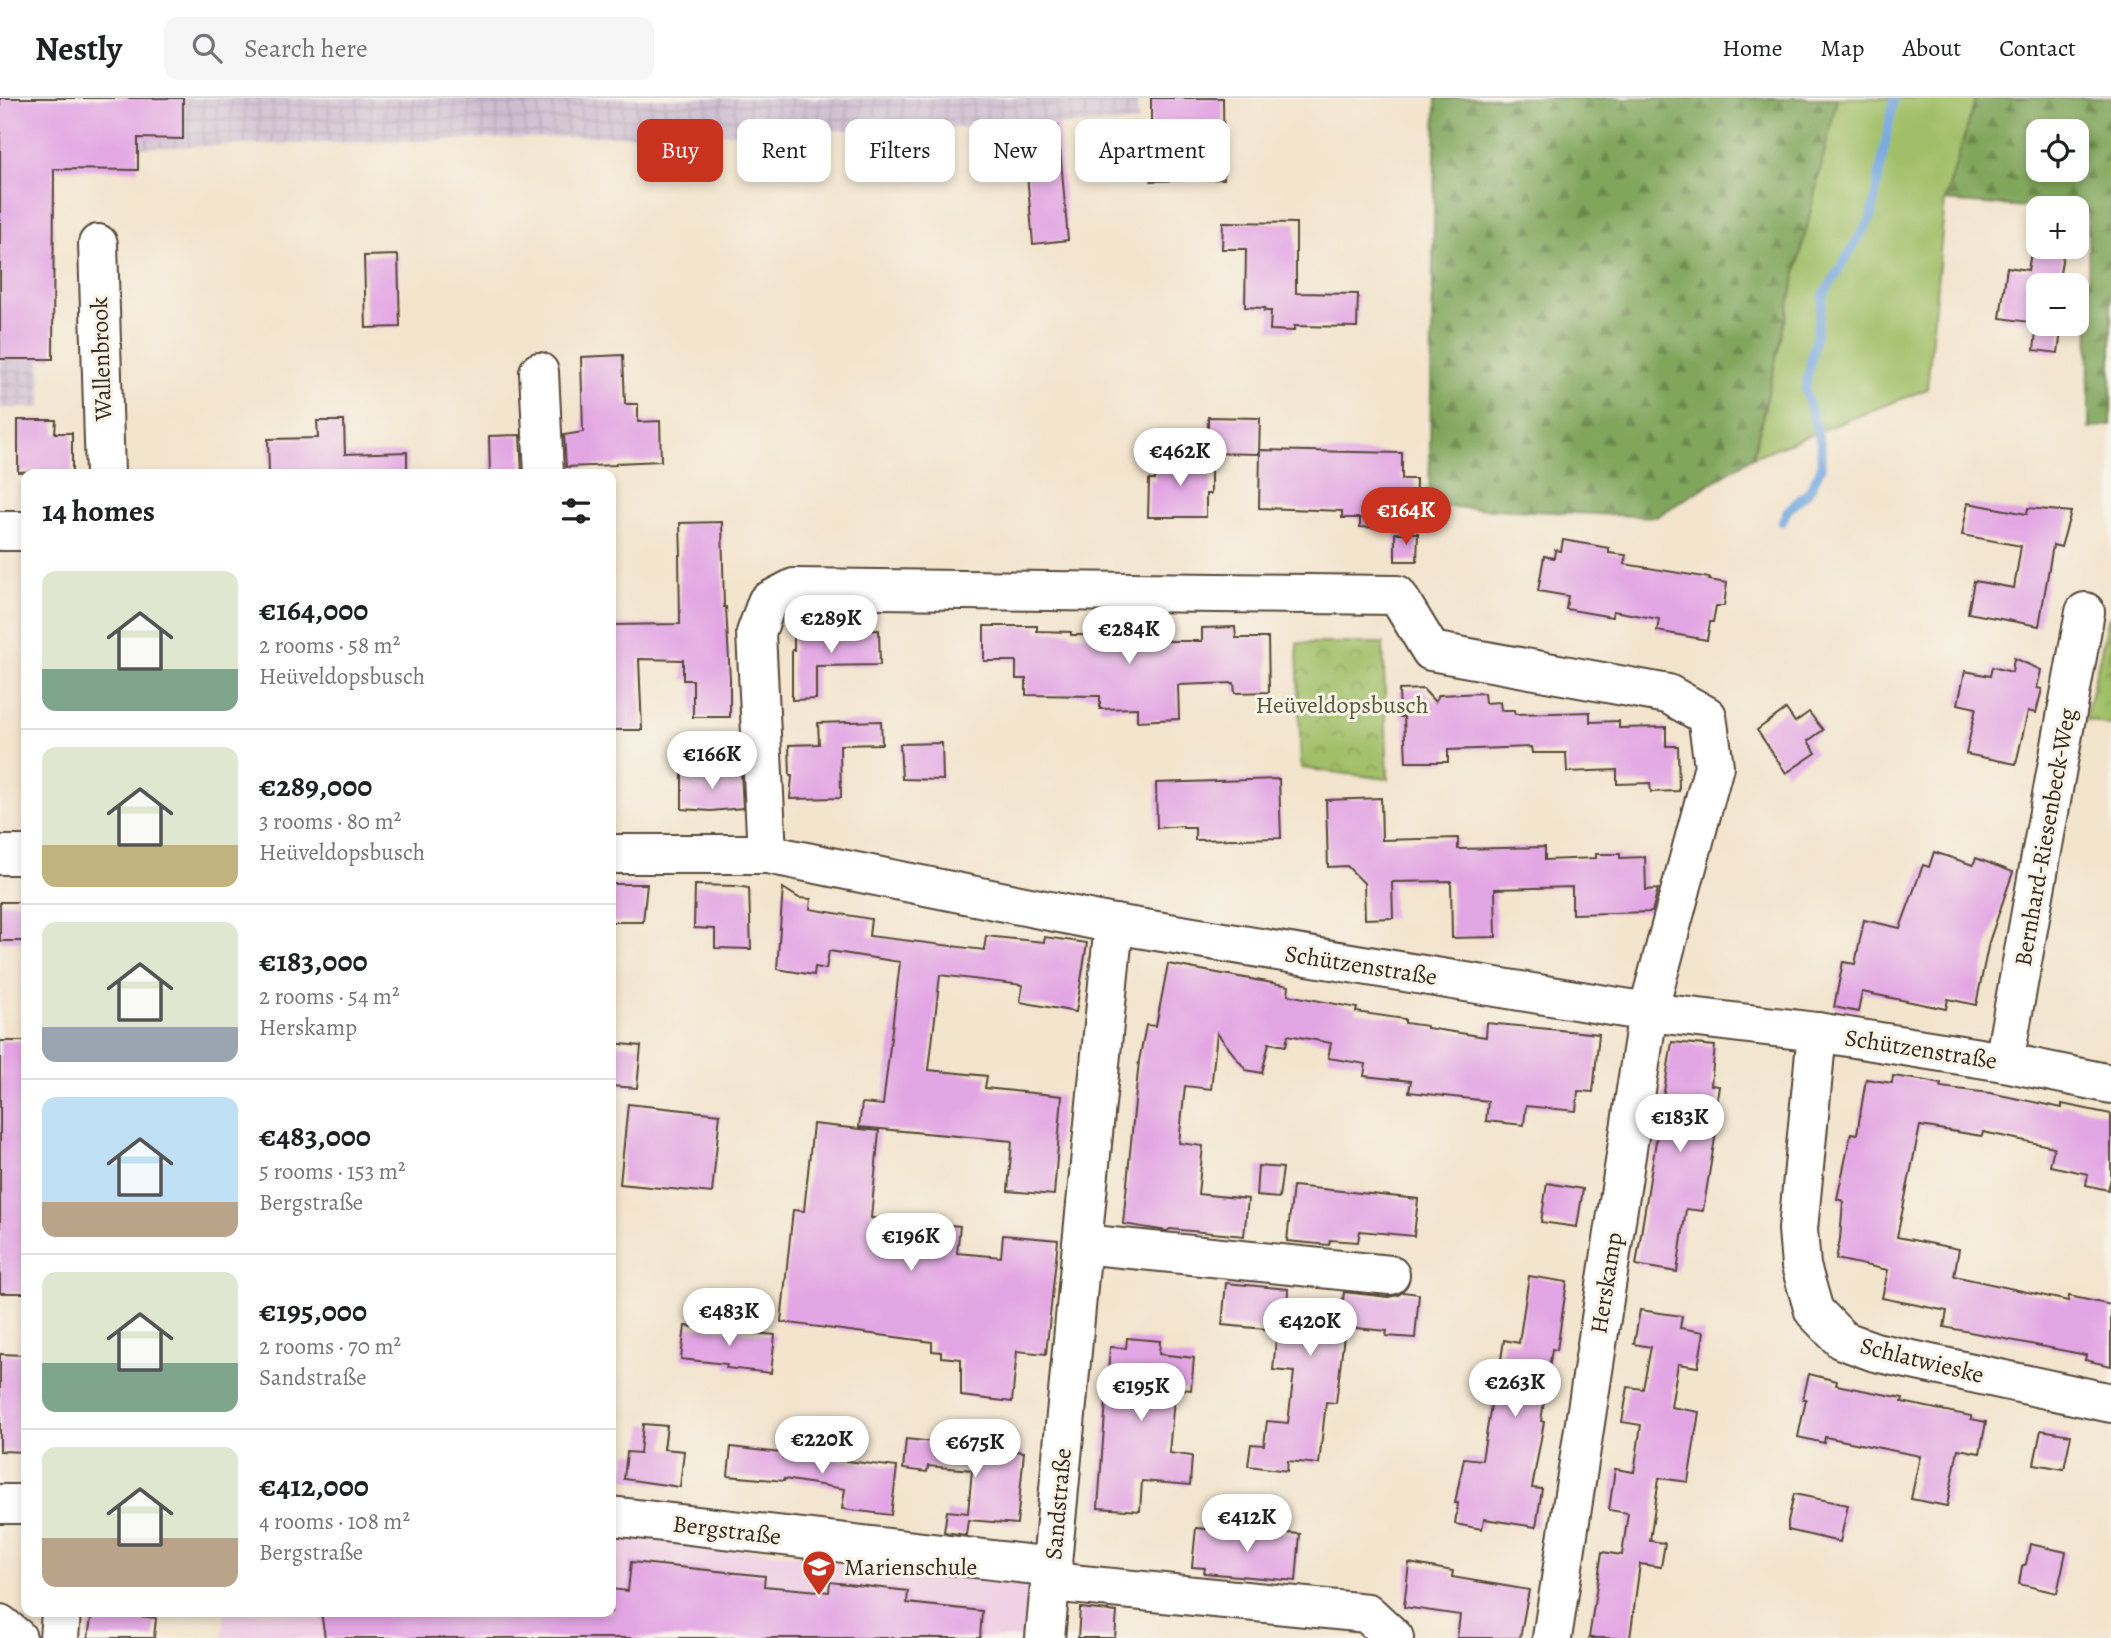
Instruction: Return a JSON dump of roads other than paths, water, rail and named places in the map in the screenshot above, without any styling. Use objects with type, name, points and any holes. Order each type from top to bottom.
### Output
[{"type":"street","name":"Wallenbrook","points":[[98,244],[105,469]]},
{"type":"street","points":[[540,372],[544,469]]},
{"type":"street","points":[[0,531],[21,531]]},
{"type":"street","points":[[767,854],[756,633],[766,603],[794,588],[1396,595],[1432,651],[1668,694],[1707,716],[1714,766],[1648,1012]]},
{"type":"street","name":"Bernhard-Riesenbeck-Weg","points":[[2004,1062],[2085,612]]},
{"type":"street","name":"Schützenstraße","points":[[616,854],[767,854],[1114,924],[1648,1012],[1817,1032],[2004,1062],[2111,1084]]},
{"type":"street","points":[[0,855],[21,855]]},
{"type":"street","name":"Sandstraße","points":[[1045,1638],[1114,924]]},
{"type":"street","name":"Herskamp","points":[[1552,1638],[1648,1012]]},
{"type":"street","name":"Schlatwieske","points":[[1817,1032],[1798,1229],[1801,1266],[1814,1311],[1842,1340],[1875,1352],[2111,1403]]},
{"type":"street","points":[[1082,1244],[1390,1275]]},
{"type":"street","points":[[0,1504],[21,1504]]},
{"type":"street","name":"Bergstraße","points":[[616,1517],[1367,1613],[1394,1638]]},
{"type":"street","points":[[59,1638],[61,1617]]},
{"type":"street","points":[[0,1624],[17,1638]]},
{"type":"waterway","points":[[1782,522],[1787,511],[1809,491],[1821,468],[1821,445],[1805,390],[1824,294],[1871,218],[1894,98]]},
{"type":"place","name":"Marienschule","points":[[819,1597]]},
{"type":"park label","name":"Heüveldopsbusch","points":[[1342,705]]}]
